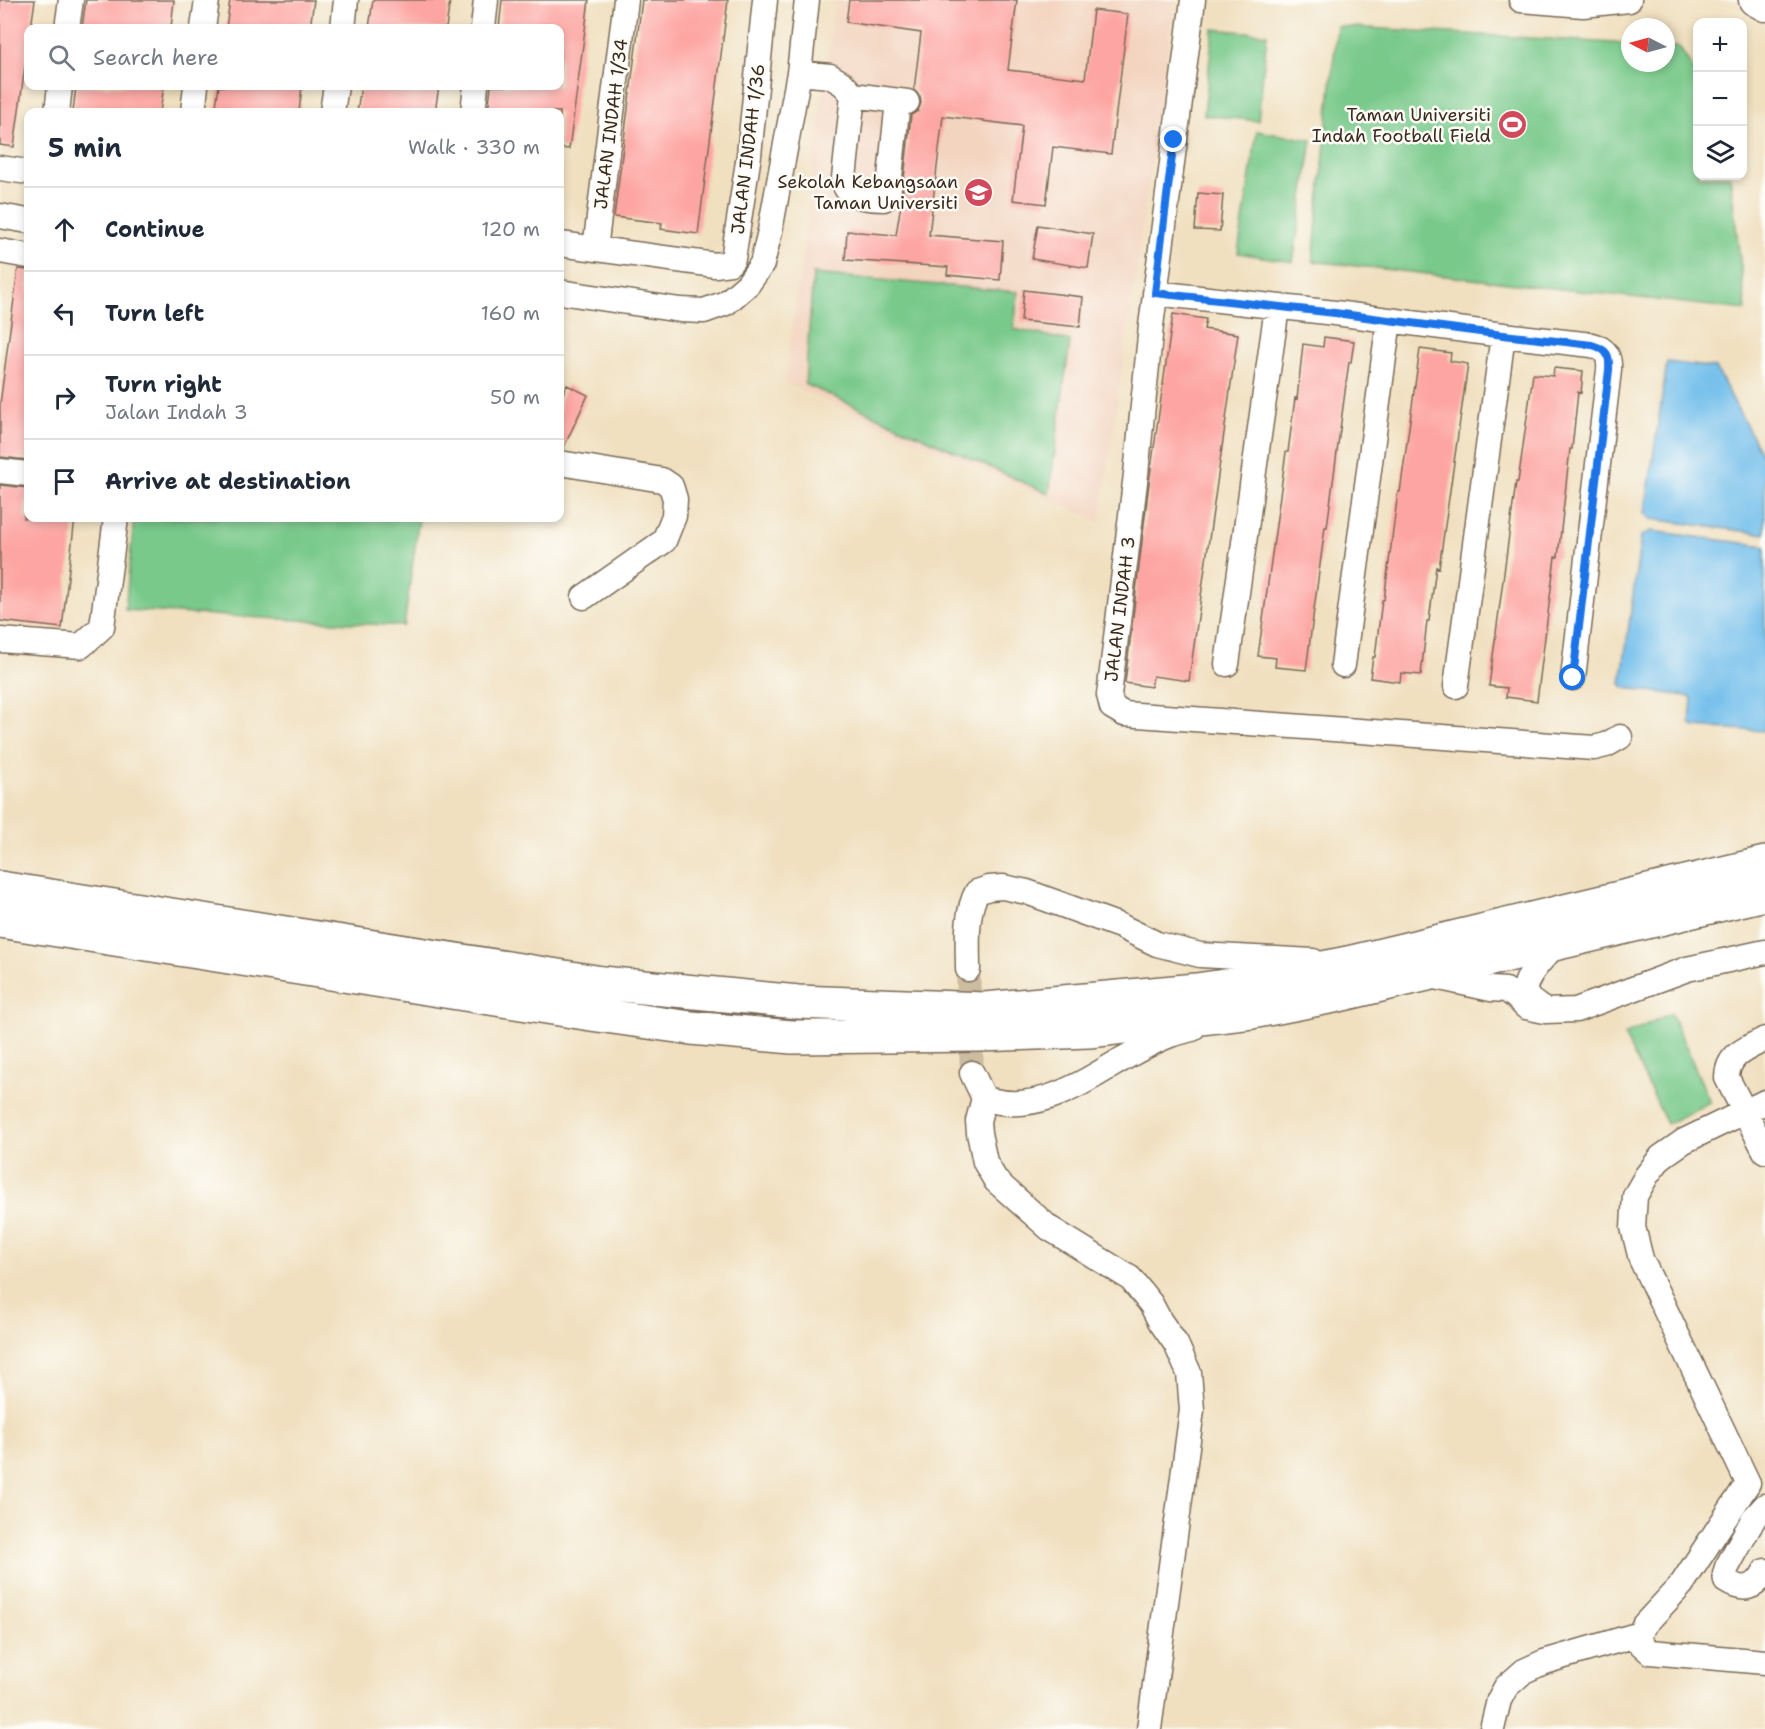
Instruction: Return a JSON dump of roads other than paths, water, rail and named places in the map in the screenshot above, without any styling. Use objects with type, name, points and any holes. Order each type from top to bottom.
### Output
[{"type":"highway","points":[[0,888],[602,983],[798,1002],[985,1008],[1196,990],[1253,982],[1348,963],[1765,863]]},
{"type":"highway","points":[[0,921],[691,1028],[792,1036],[980,1035],[1089,1030],[1252,1012],[1339,995],[1765,894]]},
{"type":"main road","points":[[1754,0],[1765,6]]},
{"type":"street","points":[[68,24],[71,0]]},
{"type":"street","points":[[204,24],[207,0]]},
{"type":"street","points":[[343,24],[346,0]]},
{"type":"street","points":[[483,24],[486,0]]},
{"type":"street","name":"JALAN INDAH 1/34","points":[[595,249],[626,0]]},
{"type":"street","name":"JALAN INDAH 1/36","points":[[564,245],[723,265],[730,263],[735,254],[749,155],[765,0]]},
{"type":"street","points":[[564,293],[680,310],[704,311],[726,303],[748,284],[762,264],[770,231],[798,73],[807,0]]},
{"type":"street","name":"JALAN INDAH 3","points":[[1193,0],[1155,293],[1109,695],[1112,707],[1124,714],[1594,748],[1606,745],[1620,736]]},
{"type":"street","points":[[1521,0],[1583,5],[1629,0]]},
{"type":"street","points":[[798,73],[830,76],[843,84],[853,95],[903,102],[888,196],[884,199],[851,194],[845,187],[853,95]]},
{"type":"street","points":[[57,108],[60,90]]},
{"type":"street","points":[[193,108],[196,90]]},
{"type":"street","points":[[333,108],[335,90]]},
{"type":"street","points":[[473,108],[475,90]]},
{"type":"street","points":[[0,168],[24,171]]},
{"type":"street","points":[[0,216],[24,219]]},
{"type":"street","points":[[0,251],[24,255]]},
{"type":"street","points":[[1155,293],[1592,345],[1601,348],[1607,354],[1609,362],[1573,678]]},
{"type":"street","points":[[1227,664],[1276,307]]},
{"type":"street","points":[[1343,665],[1389,320]]},
{"type":"street","points":[[1456,686],[1503,335]]},
{"type":"street","points":[[564,464],[662,480],[671,486],[675,499],[674,516],[664,542],[584,597]]},
{"type":"street","points":[[0,471],[24,474]]},
{"type":"street","points":[[0,640],[81,646],[102,627],[115,522]]},
{"type":"street","points":[[968,969],[972,902],[978,892],[989,888],[1027,892],[1120,926],[1156,944],[1200,956],[1348,963]]},
{"type":"street","points":[[1545,1011],[1528,999],[1525,983],[1558,942]]},
{"type":"street","points":[[1424,975],[1506,990],[1516,996],[1526,1007],[1545,1011],[1576,1010],[1688,969],[1765,952]]},
{"type":"street","points":[[984,1098],[999,1103],[1045,1099],[1168,1036],[1252,1012]]},
{"type":"street","points":[[1765,1039],[1732,1059],[1727,1070],[1727,1078],[1755,1107],[1765,1151]]},
{"type":"street","points":[[972,1073],[984,1098],[978,1121],[985,1162],[996,1181],[1049,1228],[1130,1278],[1151,1304],[1160,1322],[1176,1344],[1189,1373],[1192,1410],[1149,1729]]},
{"type":"street","points":[[1755,1107],[1684,1141],[1661,1157],[1635,1196],[1633,1227],[1641,1259],[1748,1483],[1765,1504],[1754,1518],[1726,1567],[1726,1581],[1734,1587],[1743,1588],[1761,1580],[1765,1571]]},
{"type":"street","points":[[1748,1483],[1682,1584],[1644,1625],[1640,1634],[1641,1644],[1650,1652],[1765,1662]]},
{"type":"street","points":[[1492,1729],[1499,1700],[1506,1687],[1524,1671],[1544,1662],[1640,1634]]},
{"type":"water","points":[[1667,362],[1716,368],[1765,461],[1765,534],[1651,519],[1645,513]]},
{"type":"water","points":[[1651,531],[1765,546],[1765,731],[1694,727],[1690,723],[1692,698],[1625,688],[1621,684],[1641,536]]},
{"type":"tunnel","points":[[968,969],[972,1073]]},
{"type":"place","name":"Taman Universiti Indah Football Field","points":[[1512,125]]},
{"type":"place","name":"Sekolah Kebangsaan Taman Universiti","points":[[979,192]]}]
